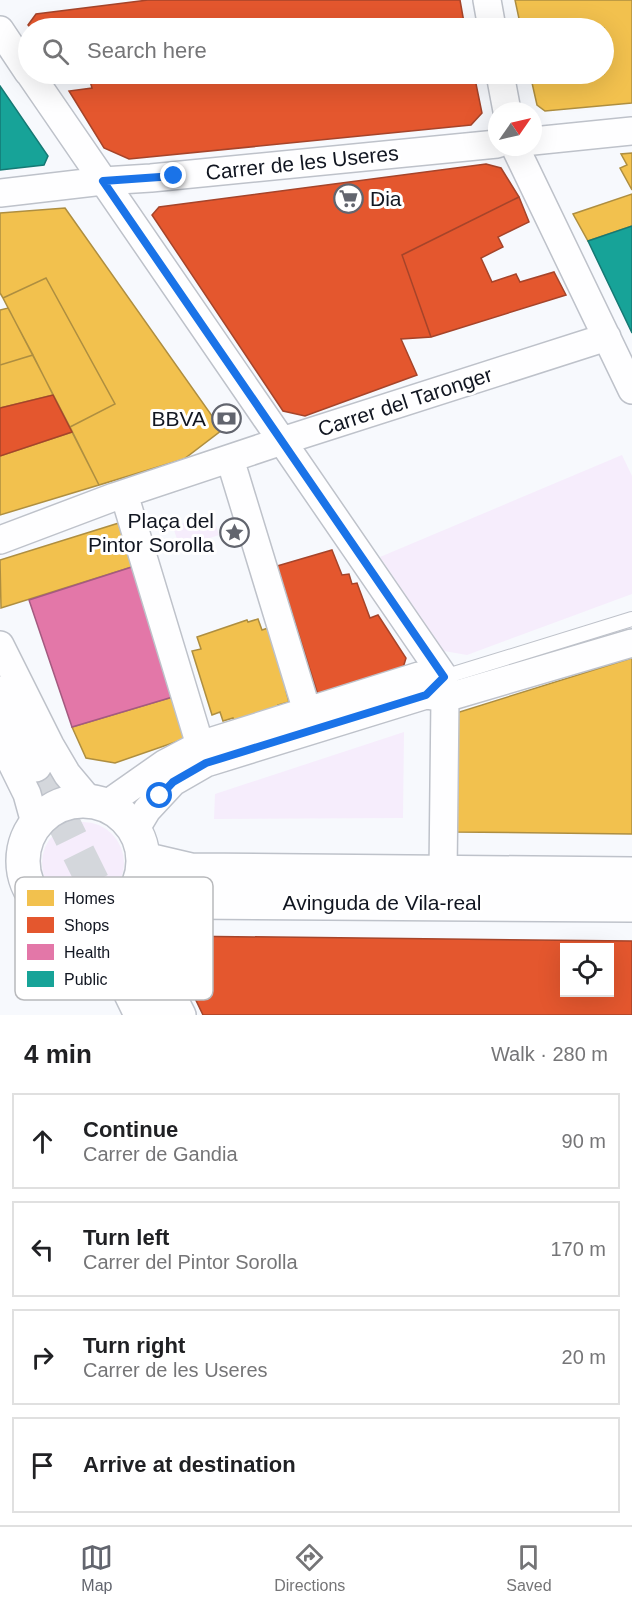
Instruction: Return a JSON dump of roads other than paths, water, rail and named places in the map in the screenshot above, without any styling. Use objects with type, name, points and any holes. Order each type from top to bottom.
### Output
[{"type":"main road","points":[[0,693],[36,765]]},
{"type":"main road","points":[[17,877],[22,862],[21,835],[58,804],[97,802],[123,815],[140,844],[134,877]]},
{"type":"main road","name":"Avinguda de Vila-real","points":[[140,844],[191,870],[632,874]]},
{"type":"main road","name":"Avinguda de Vila-real","points":[[213,902],[632,905]]},
{"type":"main road","points":[[152,1000],[159,1015]]},
{"type":"street","points":[[487,0],[490,18]]},
{"type":"street","points":[[0,30],[18,57]]},
{"type":"street","points":[[37,84],[282,441],[438,690],[443,873]]},
{"type":"street","points":[[502,84],[505,102]]},
{"type":"street","points":[[542,140],[632,131]]},
{"type":"street","name":"Carrer de les Useres","points":[[0,193],[103,181],[488,145]]},
{"type":"street","points":[[519,156],[632,390]]},
{"type":"street","name":"Carrer del Taronger","points":[[0,540],[124,494],[282,441],[607,337]]},
{"type":"street","points":[[230,459],[307,711]]},
{"type":"street","points":[[124,494],[200,745]]},
{"type":"street","points":[[140,844],[147,810],[173,782],[206,763],[438,690],[632,643]]},
{"type":"street","points":[[0,645],[61,765],[67,774],[97,802],[200,745],[419,676],[438,690]]},
{"type":"street","points":[[0,740],[27,794],[21,835]]},
{"type":"street","points":[[131,1000],[138,1015]]},
{"type":"street","points":[[174,1000],[182,1015]]},
{"type":"lane","points":[[438,690],[632,619]]},
{"type":"tunnel","points":[[35,765],[90,877]]},
{"type":"place","name":"Dia","points":[[349,199]]},
{"type":"place","name":"BBVA","points":[[227,419]]},
{"type":"place","name":"Plaça del Pintor Sorolla","points":[[235,533]]}]
